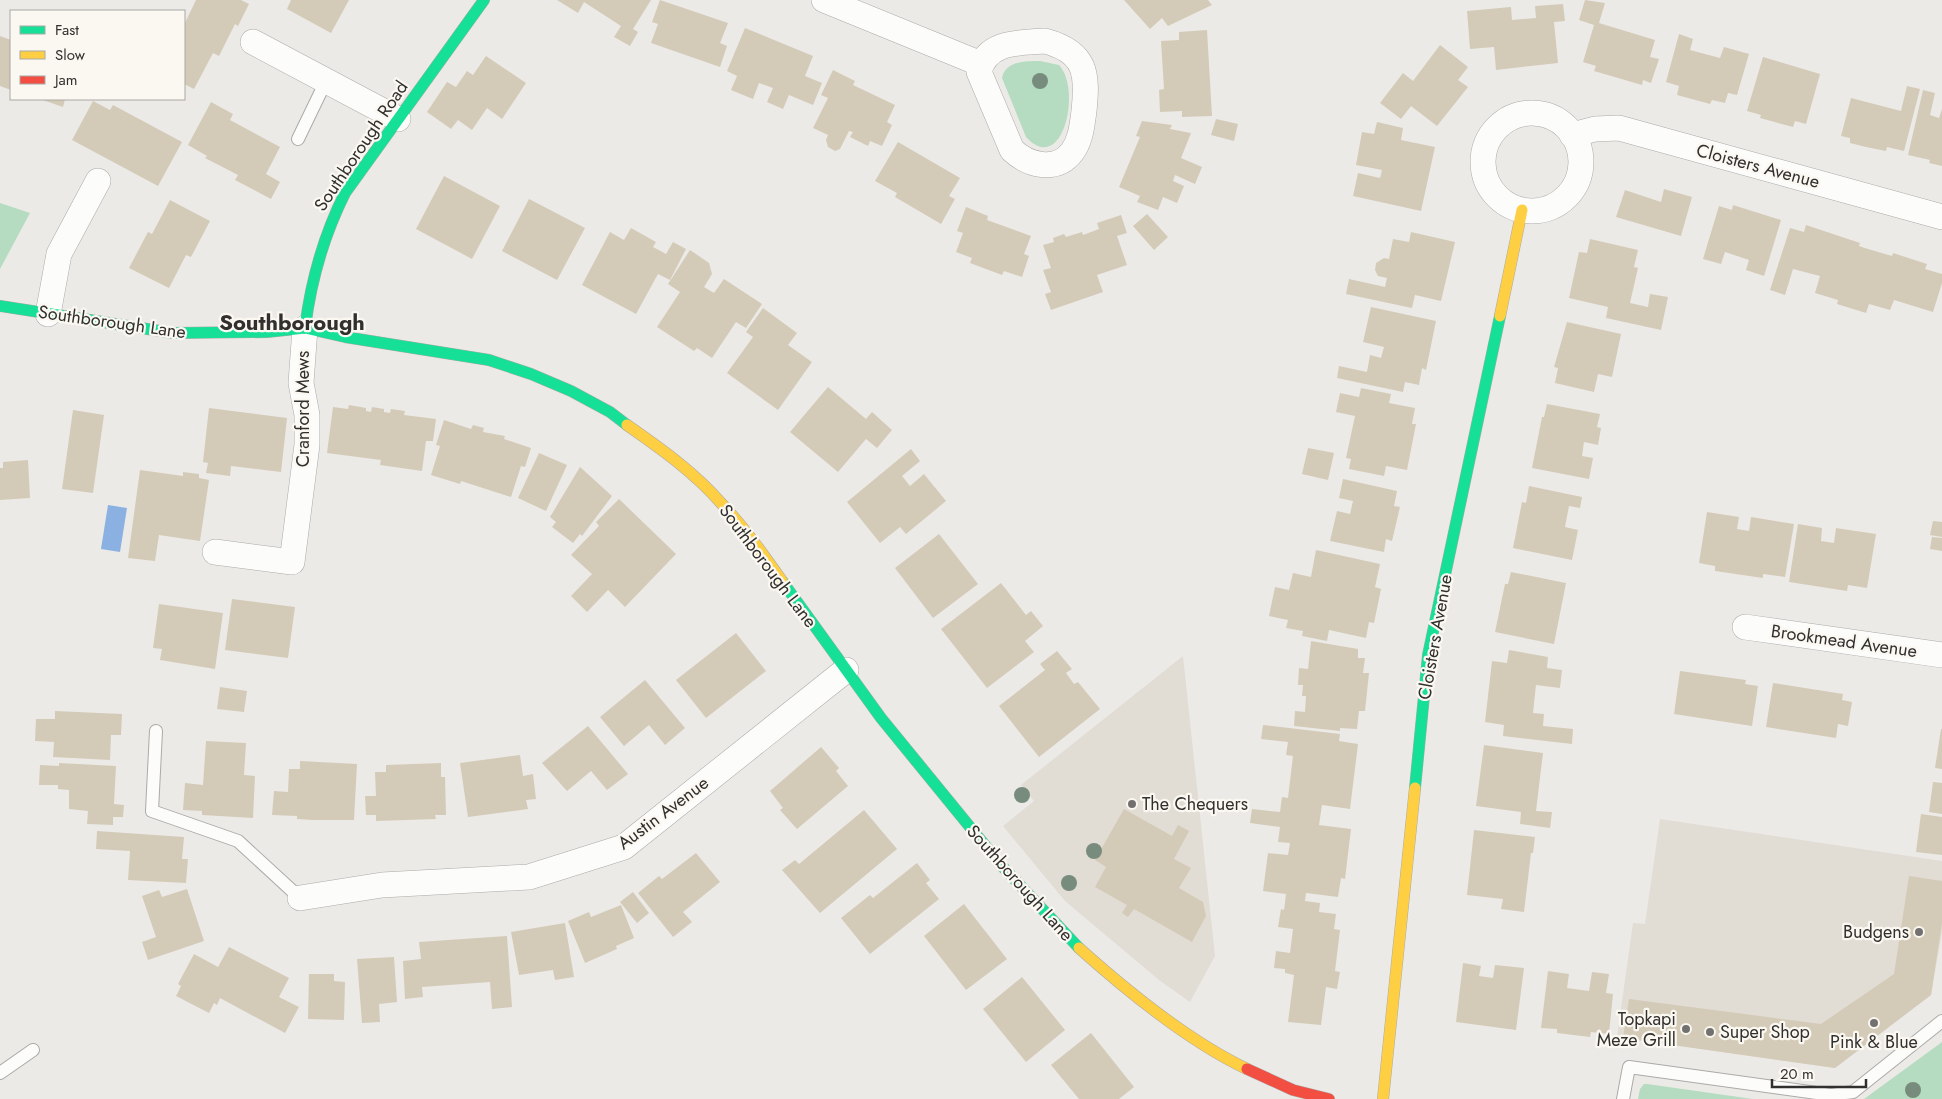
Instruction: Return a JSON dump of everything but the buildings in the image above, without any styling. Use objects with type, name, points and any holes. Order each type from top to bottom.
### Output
[{"type":"street","name":"Southborough Road","points":[[305,328],[316,257],[328,226],[345,193],[484,0]]},
{"type":"street","points":[[824,0],[981,64]]},
{"type":"street","points":[[1045,41],[1060,45],[1078,60],[1084,71],[1087,84],[1082,127],[1072,152],[1064,160],[1049,165],[1037,164],[1021,159],[1012,150],[979,72],[981,64],[993,50],[1008,44],[1045,41]]},
{"type":"street","points":[[253,42],[398,119]]},
{"type":"street","points":[[1533,112],[1551,116],[1566,126],[1572,135],[1581,158],[1579,176],[1570,192],[1557,204],[1540,210],[1522,210],[1505,204],[1492,191],[1484,175],[1482,156],[1488,139],[1499,124],[1515,115],[1533,112]]},
{"type":"street","name":"Cloisters Avenue","points":[[1572,135],[1595,129],[1619,128],[1942,217]]},
{"type":"street","points":[[48,314],[59,254],[98,181]]},
{"type":"street","name":"Cloisters Avenue","points":[[1383,1099],[1428,655],[1522,210]]},
{"type":"street","name":"Southborough Lane","points":[[0,306],[173,333],[268,332],[305,328],[345,337],[489,360],[531,374],[571,391],[610,412],[672,457],[720,501],[748,534],[846,670],[921,769],[1002,865],[1065,935],[1125,990],[1242,1066],[1293,1090],[1317,1098]]},
{"type":"street","name":"Cranford Mews","points":[[215,552],[292,562],[307,445],[307,415],[301,383],[305,328]]},
{"type":"street","name":"Brookmead Avenue","points":[[1745,628],[1942,655]]},
{"type":"street","name":"Austin Avenue","points":[[300,898],[382,885],[530,877],[624,847],[846,670]]},
{"type":"lane","points":[[298,138],[326,80]]},
{"type":"lane","points":[[156,731],[152,811],[238,841],[300,898]]},
{"type":"lane","points":[[1623,1099],[1629,1067],[1831,1097],[1853,1092],[1942,1021]]},
{"type":"lane","points":[[0,1073],[33,1050]]},
{"type":"shaded area","points":[[1183,656],[1215,956],[1190,1002],[1159,980],[1065,901],[1003,826],[1034,801],[1021,785]]},
{"type":"shaded area","points":[[1660,819],[1942,861],[1942,932],[1931,995],[1835,1068],[1617,1037],[1633,923],[1645,924]]},
{"type":"green space","points":[[1040,61],[1059,65],[1066,77],[1069,92],[1065,125],[1059,138],[1050,146],[1039,146],[1026,137],[1002,78],[1007,68],[1012,65]]},
{"type":"green space","points":[[0,203],[30,213],[0,269]]},
{"type":"green space","points":[[1942,1042],[1942,1099],[1864,1099]]},
{"type":"green space","points":[[1644,1084],[1753,1099],[1638,1099],[1640,1089]]},
{"type":"water","points":[[108,505],[127,508],[120,552],[101,549]]},
{"type":"traffic: fast","points":[[305,328],[311,293],[324,242],[345,193],[484,0]]},
{"type":"traffic: fast","points":[[0,306],[173,333],[267,332],[305,328],[345,337],[489,360],[531,374],[571,391],[610,412],[627,425]]},
{"type":"traffic: fast","points":[[1415,788],[1428,655],[1500,316]]},
{"type":"traffic: fast","points":[[782,581],[881,718],[1001,865],[1079,948]]},
{"type":"traffic: slow","points":[[1500,316],[1522,210]]},
{"type":"traffic: slow","points":[[627,425],[676,461],[711,492],[745,531],[782,581]]},
{"type":"traffic: slow","points":[[1383,1099],[1415,788]]},
{"type":"traffic: slow","points":[[1079,948],[1117,981],[1181,1030],[1225,1058],[1247,1069]]},
{"type":"traffic: jam","points":[[1247,1069],[1293,1090],[1329,1099]]},
{"type":"place","name":"The Chequers","points":[[1132,804]]},
{"type":"place","name":"Budgens","points":[[1919,932]]},
{"type":"place","name":"Pink & Blue","points":[[1874,1023]]},
{"type":"place","name":"Topkapi Meze Grill","points":[[1686,1029]]},
{"type":"place","name":"Super Shop","points":[[1710,1032]]},
{"type":"district","name":"Southborough","points":[[292,322]]}]
